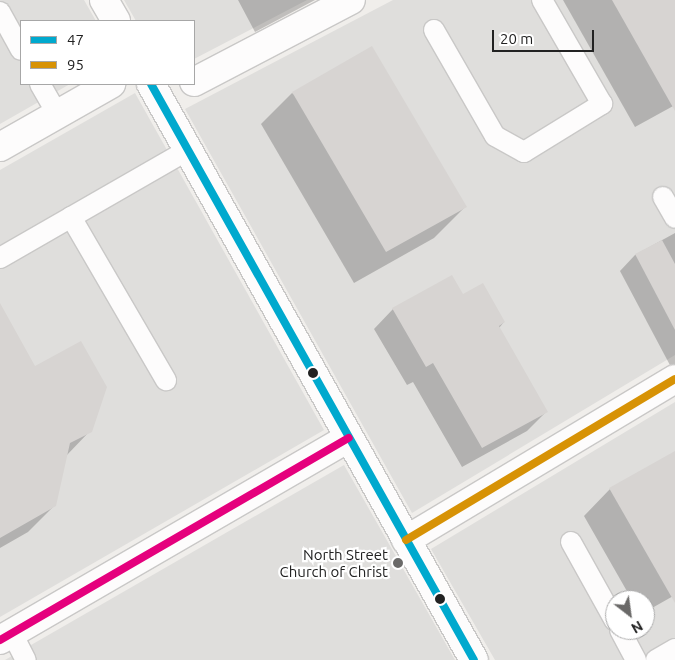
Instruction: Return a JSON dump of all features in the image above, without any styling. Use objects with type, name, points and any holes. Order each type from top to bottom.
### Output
[{"type":"street","points":[[104,0],[115,20]]},
{"type":"street","points":[[195,81],[351,0]]},
{"type":"street","points":[[0,147],[109,85]]},
{"type":"street","points":[[186,85],[155,92],[474,660]]},
{"type":"street","points":[[406,540],[675,379]]},
{"type":"street","points":[[6,636],[349,438]]},
{"type":"lane","points":[[434,30],[495,136],[524,152],[602,104],[542,0]]},
{"type":"lane","points":[[0,12],[20,48]]},
{"type":"lane","points":[[41,85],[57,114]]},
{"type":"lane","points":[[0,258],[188,150]]},
{"type":"lane","points":[[663,197],[675,218]]},
{"type":"lane","points":[[71,217],[166,380]]},
{"type":"lane","points":[[571,542],[605,604]]},
{"type":"lane","points":[[6,636],[26,660]]},
{"type":"lane","points":[[625,640],[636,660]]},
{"type":"lane","points":[[656,660],[675,649]]},
{"type":"shaded area","points":[[0,0],[84,0],[95,20],[20,20],[20,85],[68,85],[0,124]]},
{"type":"shaded area","points":[[124,0],[307,0],[195,58],[195,20],[135,20]]},
{"type":"shaded area","points":[[393,0],[675,0],[675,355],[412,513],[185,109]]},
{"type":"shaded area","points":[[135,93],[324,430],[0,617],[0,170]]},
{"type":"shaded area","points":[[675,402],[675,660],[495,660],[431,549]]},
{"type":"shaded area","points":[[344,465],[455,660],[5,660]]},
{"type":"building","points":[[612,0],[675,0],[675,111]]},
{"type":"building","points":[[372,46],[467,207],[386,252],[292,92]]},
{"type":"building","points":[[662,240],[675,264],[675,330],[635,254]]},
{"type":"building","points":[[452,275],[463,294],[483,283],[505,322],[499,326],[548,412],[482,448],[433,363],[426,367],[392,308]]},
{"type":"building","points":[[0,303],[35,366],[81,341],[107,387],[92,432],[70,443],[56,506],[0,538]]},
{"type":"building","points":[[675,451],[675,603],[609,488]]},
{"type":"transit line","name":"47","points":[[152,85],[474,660]]},
{"type":"transit line","name":"95","points":[[406,540],[675,379]]},
{"type":"transit line","points":[[0,640],[349,438]]},
{"type":"place","name":"North Street Church of Christ","points":[[398,563]]}]
